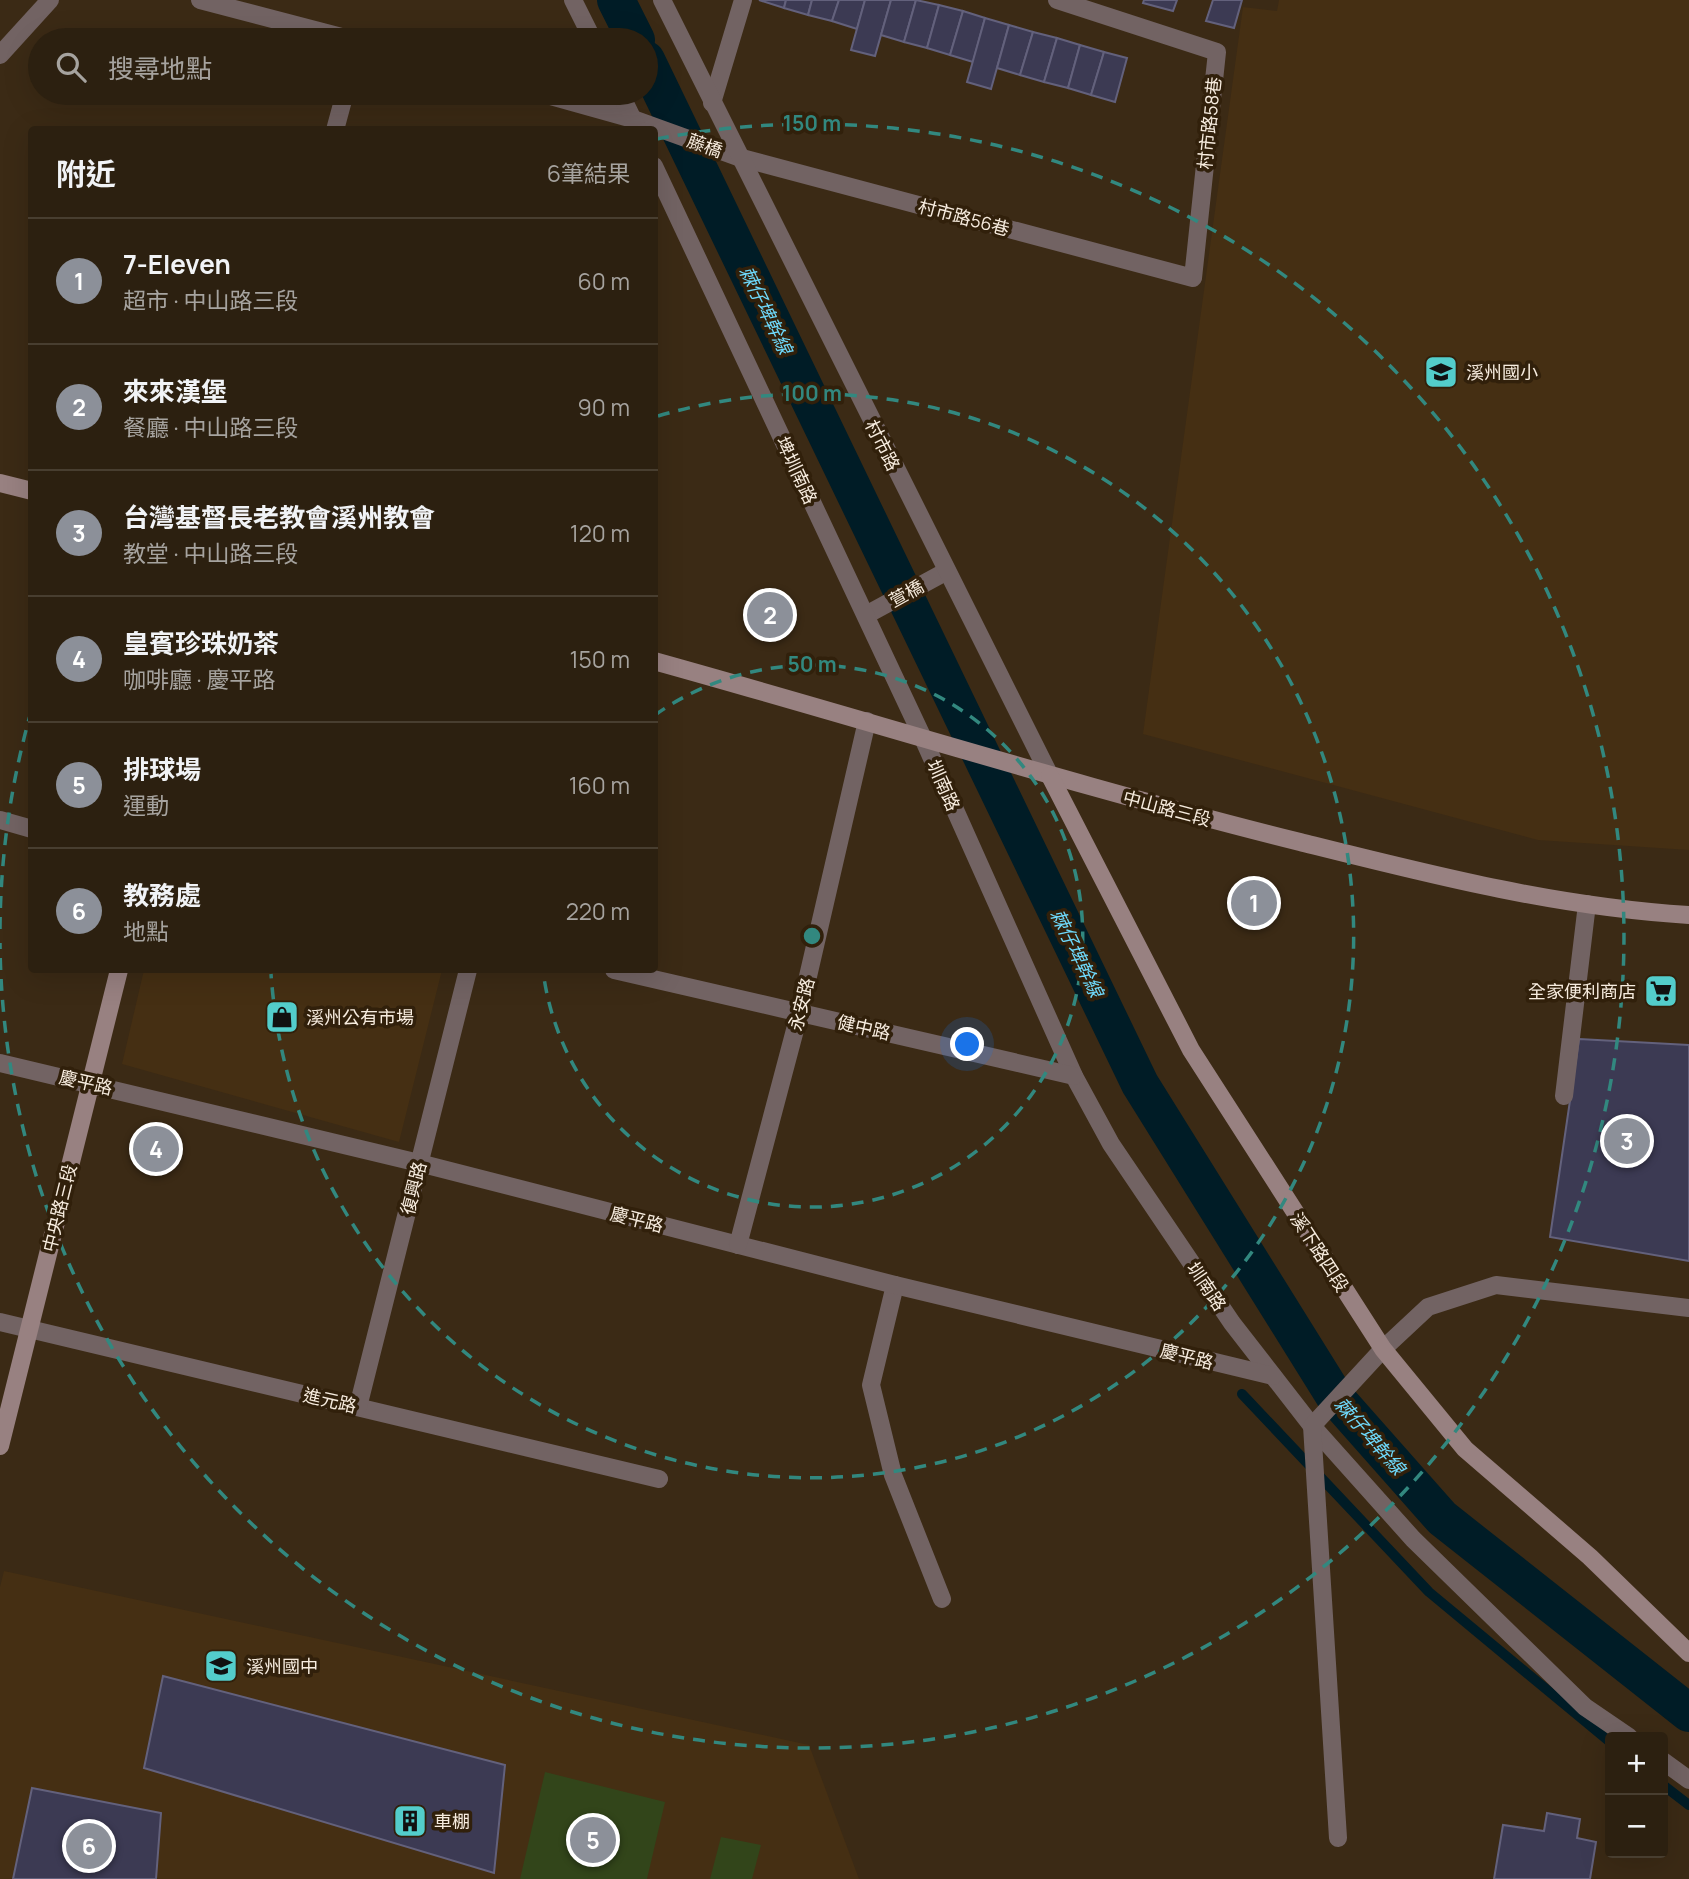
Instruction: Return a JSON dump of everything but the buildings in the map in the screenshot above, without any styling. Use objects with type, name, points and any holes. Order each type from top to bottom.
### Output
[{"type":"main road","points":[[0,483],[28,490]]},
{"type":"main road","name":"中山路三段","points":[[658,662],[922,736],[1154,806],[1473,886],[1587,904],[1689,915]]},
{"type":"main road","name":"溪下路四段","points":[[1050,776],[1191,1050],[1383,1349],[1465,1449],[1590,1557],[1689,1653]]},
{"type":"main road","name":"中央路三段","points":[[0,1446],[118,973]]},
{"type":"street","points":[[0,55],[50,0]]},
{"type":"street","points":[[200,0],[307,28]]},
{"type":"street","points":[[573,0],[587,28]]},
{"type":"street","name":"村市路","points":[[662,0],[737,157],[1050,776]]},
{"type":"street","points":[[712,103],[743,0]]},
{"type":"street","name":"村市路58巷","points":[[1057,0],[1217,52],[1193,278]]},
{"type":"street","points":[[336,126],[342,105]]},
{"type":"street","name":"藤橋","points":[[578,105],[635,123]]},
{"type":"street","points":[[626,105],[635,123]]},
{"type":"street","name":"藤橋","points":[[658,131],[737,157]]},
{"type":"street","name":"村市路56巷","points":[[737,157],[1193,278]]},
{"type":"street","name":"埤圳南路","points":[[658,174],[922,736]]},
{"type":"street","name":"萱橋","points":[[866,615],[947,571]]},
{"type":"street","name":"永安路","points":[[738,1245],[800,1012],[867,721]]},
{"type":"street","name":"圳南路","points":[[922,736],[1074,1076],[1111,1144],[1232,1323],[1312,1426],[1413,1539],[1585,1707],[1622,1732]]},
{"type":"street","points":[[0,821],[28,828]]},
{"type":"street","points":[[1564,1096],[1587,904]]},
{"type":"street","name":"復興路","points":[[358,1407],[467,973]]},
{"type":"street","name":"健中路","points":[[627,973],[1074,1076]]},
{"type":"street","name":"慶平路","points":[[0,1063],[419,1163],[895,1285],[1273,1376]]},
{"type":"street","points":[[895,1285],[871,1385],[893,1475],[942,1599]]},
{"type":"street","points":[[1338,1838],[1312,1426],[1383,1349],[1428,1307],[1496,1285],[1689,1308]]},
{"type":"street","name":"進元路","points":[[0,1322],[659,1479]]},
{"type":"street","points":[[1668,1765],[1689,1780]]},
{"type":"shaded area","name":"溪州國小","points":[[1279,0],[1689,0],[1689,850],[1538,840],[1143,734],[1243,7],[1277,11]]},
{"type":"shaded area","name":"溪州公有市場","points":[[143,973],[441,973],[399,1142],[122,1064]]},
{"type":"shaded area","name":"溪州國中","points":[[4,1571],[809,1745],[859,1879],[0,1879],[0,1587]]},
{"type":"green space","points":[[545,1772],[665,1802],[647,1879],[520,1879]]},
{"type":"green space","points":[[721,1837],[761,1845],[752,1879],[710,1879]]},
{"type":"waterway","name":"棘仔埤幹線","points":[[616,0],[630,28]]},
{"type":"waterway","name":"棘仔埤幹線","points":[[658,85],[1140,1084],[1335,1397],[1442,1518],[1689,1713]]},
{"type":"waterway","points":[[1242,1394],[1429,1592],[1605,1738]]},
{"type":"waterway","points":[[1668,1789],[1689,1805]]},
{"type":"place","name":"溪州國小","points":[[1441,372]]},
{"type":"place","name":"來來漢堡","points":[[770,615]]},
{"type":"place","name":"7-Eleven","points":[[1254,903]]},
{"type":"place","name":"全家便利商店","points":[[1661,991]]},
{"type":"place","name":"溪州公有市場","points":[[282,1017]]},
{"type":"place","name":"台灣基督長老教會溪州教會","points":[[1627,1141]]},
{"type":"place","name":"皇賓珍珠奶茶","points":[[156,1149]]},
{"type":"place","name":"溪州國中","points":[[221,1666]]},
{"type":"place","name":"車棚","points":[[410,1821]]},
{"type":"place","name":"排球場","points":[[593,1840]]},
{"type":"place","name":"教務處","points":[[89,1846]]}]
